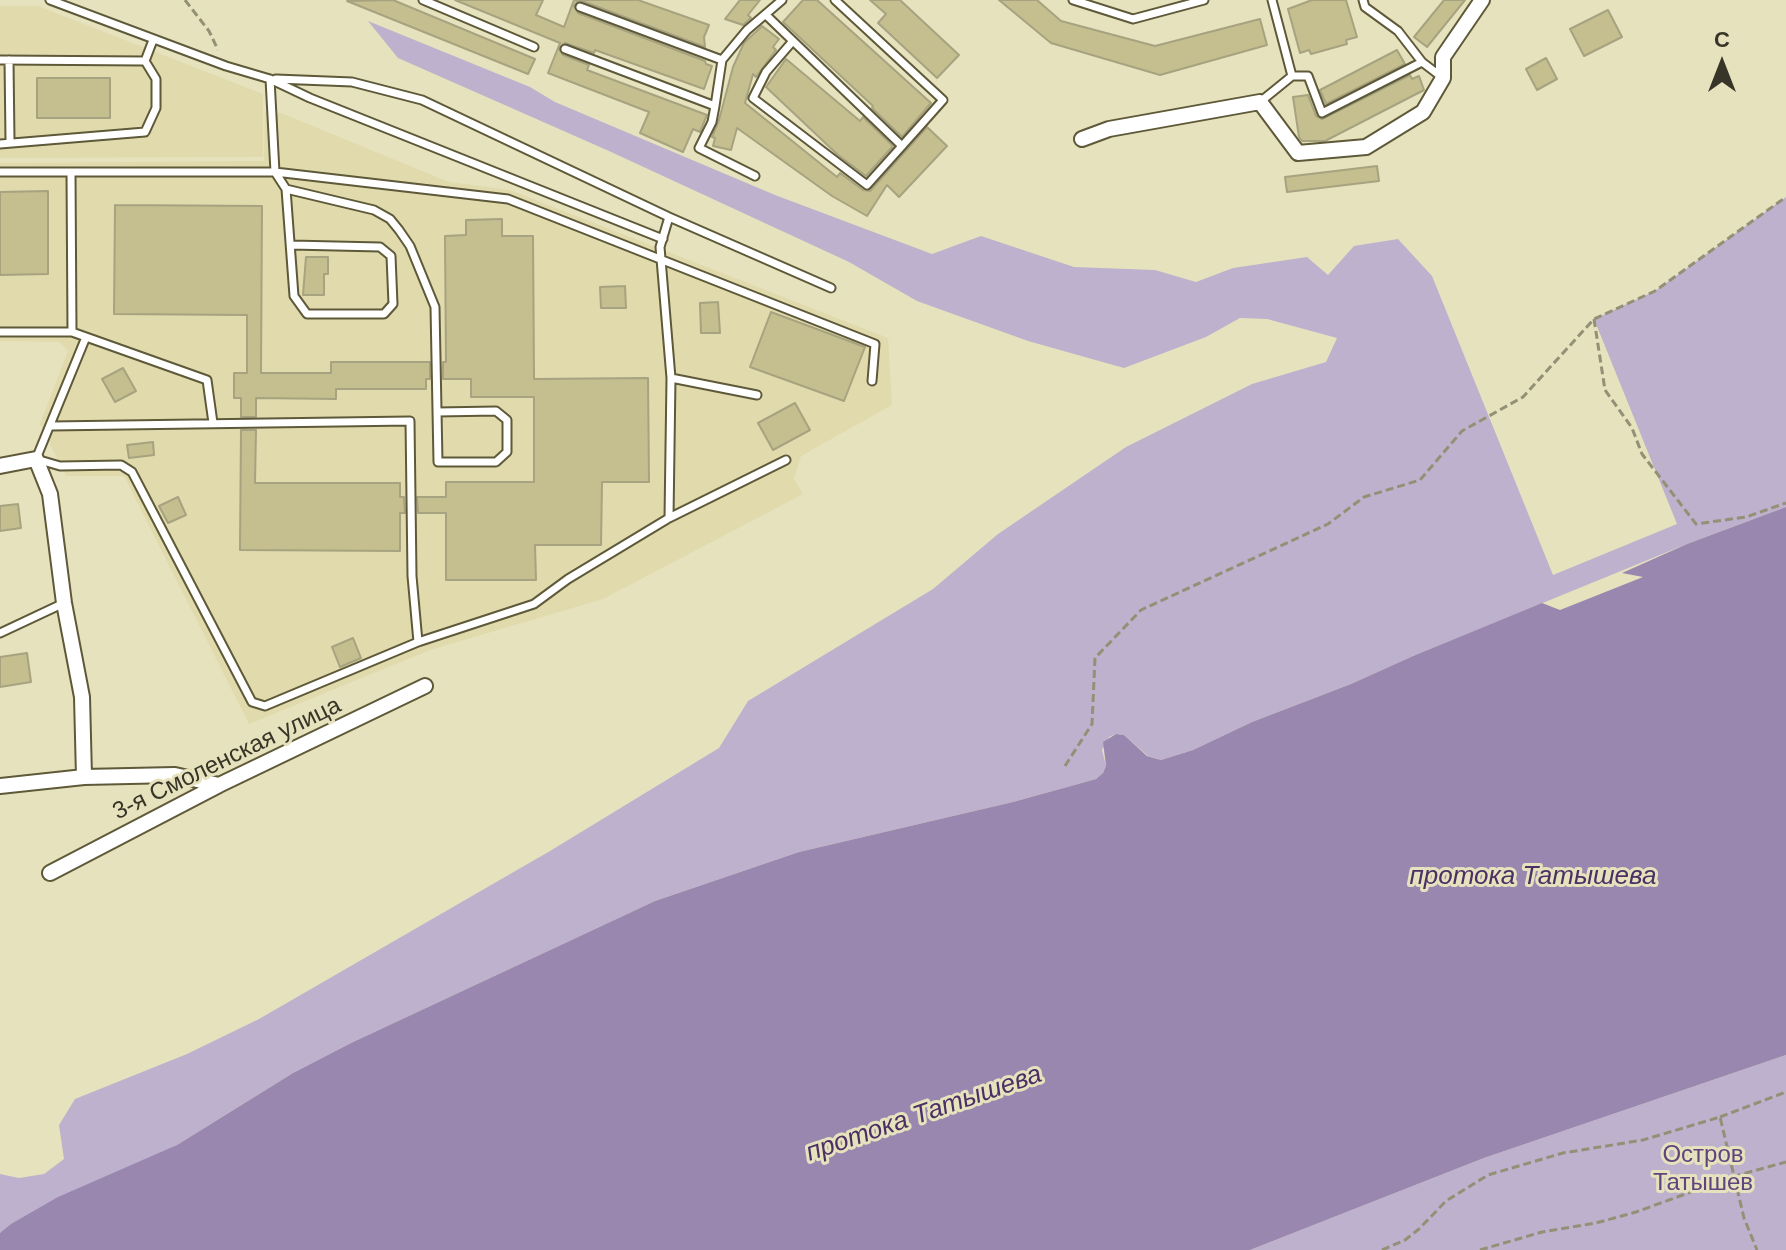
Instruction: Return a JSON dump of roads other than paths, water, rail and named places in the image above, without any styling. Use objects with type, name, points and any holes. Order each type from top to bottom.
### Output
[{"type":"street","points":[[1082,139],[1109,129],[1260,102],[1298,153],[1366,147],[1423,112],[1443,78],[1443,57],[1482,0]]},
{"type":"street","points":[[0,466],[36,459],[50,494],[64,603],[82,697],[84,777]]},
{"type":"street","name":"3-я Смоленская улица","points":[[50,873],[219,785],[425,686]]},
{"type":"street","points":[[0,786],[84,777],[175,775],[219,785]]},
{"type":"lane","points":[[50,0],[153,40],[270,79],[310,98],[663,239]]},
{"type":"lane","points":[[423,0],[534,47]]},
{"type":"lane","points":[[755,176],[699,148],[712,122],[722,60],[747,30],[782,0]]},
{"type":"lane","points":[[792,42],[766,72],[753,98],[867,185],[943,100],[835,0]]},
{"type":"lane","points":[[1073,0],[1133,19],[1204,0]]},
{"type":"lane","points":[[1272,0],[1292,76]]},
{"type":"lane","points":[[1363,0],[1365,7],[1398,31],[1422,62],[1443,78]]},
{"type":"lane","points":[[580,7],[722,60]]},
{"type":"lane","points":[[766,15],[902,146]]},
{"type":"lane","points":[[145,61],[153,40]]},
{"type":"lane","points":[[565,49],[715,106]]},
{"type":"lane","points":[[10,141],[4,60],[145,61]]},
{"type":"lane","points":[[0,144],[145,132],[156,108],[156,79],[145,61]]},
{"type":"lane","points":[[1260,102],[1292,76],[1308,76],[1322,113],[1422,62]]},
{"type":"lane","points":[[270,79],[275,172],[286,189],[294,296],[307,314],[384,314],[393,304],[391,256],[380,247],[291,245]]},
{"type":"lane","points":[[270,79],[352,82],[422,100],[669,217],[831,288]]},
{"type":"lane","points":[[0,172],[275,172],[508,199],[875,344],[872,381]]},
{"type":"lane","points":[[71,172],[72,332]]},
{"type":"lane","points":[[286,189],[374,210],[390,219],[410,246],[435,307],[437,412],[438,462],[496,462],[507,452],[507,420],[496,411],[437,412]]},
{"type":"lane","points":[[669,217],[661,261],[671,378],[669,518]]},
{"type":"lane","points":[[0,332],[72,332],[207,380],[213,423]]},
{"type":"lane","points":[[86,337],[36,459],[60,466],[121,465],[132,472],[252,702],[265,706],[418,642],[534,604],[568,579],[669,518],[786,460]]},
{"type":"lane","points":[[671,378],[757,395]]},
{"type":"lane","points":[[51,426],[410,421],[412,576],[418,642]]},
{"type":"lane","points":[[0,633],[64,603]]},
{"type":"water","name":"протока Татышева","points":[[1786,507],[1786,1055],[1484,1158],[1250,1250],[0,1250],[0,1233],[58,1197],[177,1145],[293,1073],[351,1043],[655,901],[799,852],[1013,802],[1096,779],[1106,766],[1103,742],[1116,734],[1124,735],[1147,756],[1161,760],[1193,750],[1252,722],[1351,684],[1542,603],[1560,610],[1643,577],[1622,573],[1687,544]]},
{"type":"park label","name":"Остров Татышев","points":[[1703,1169]]}]
